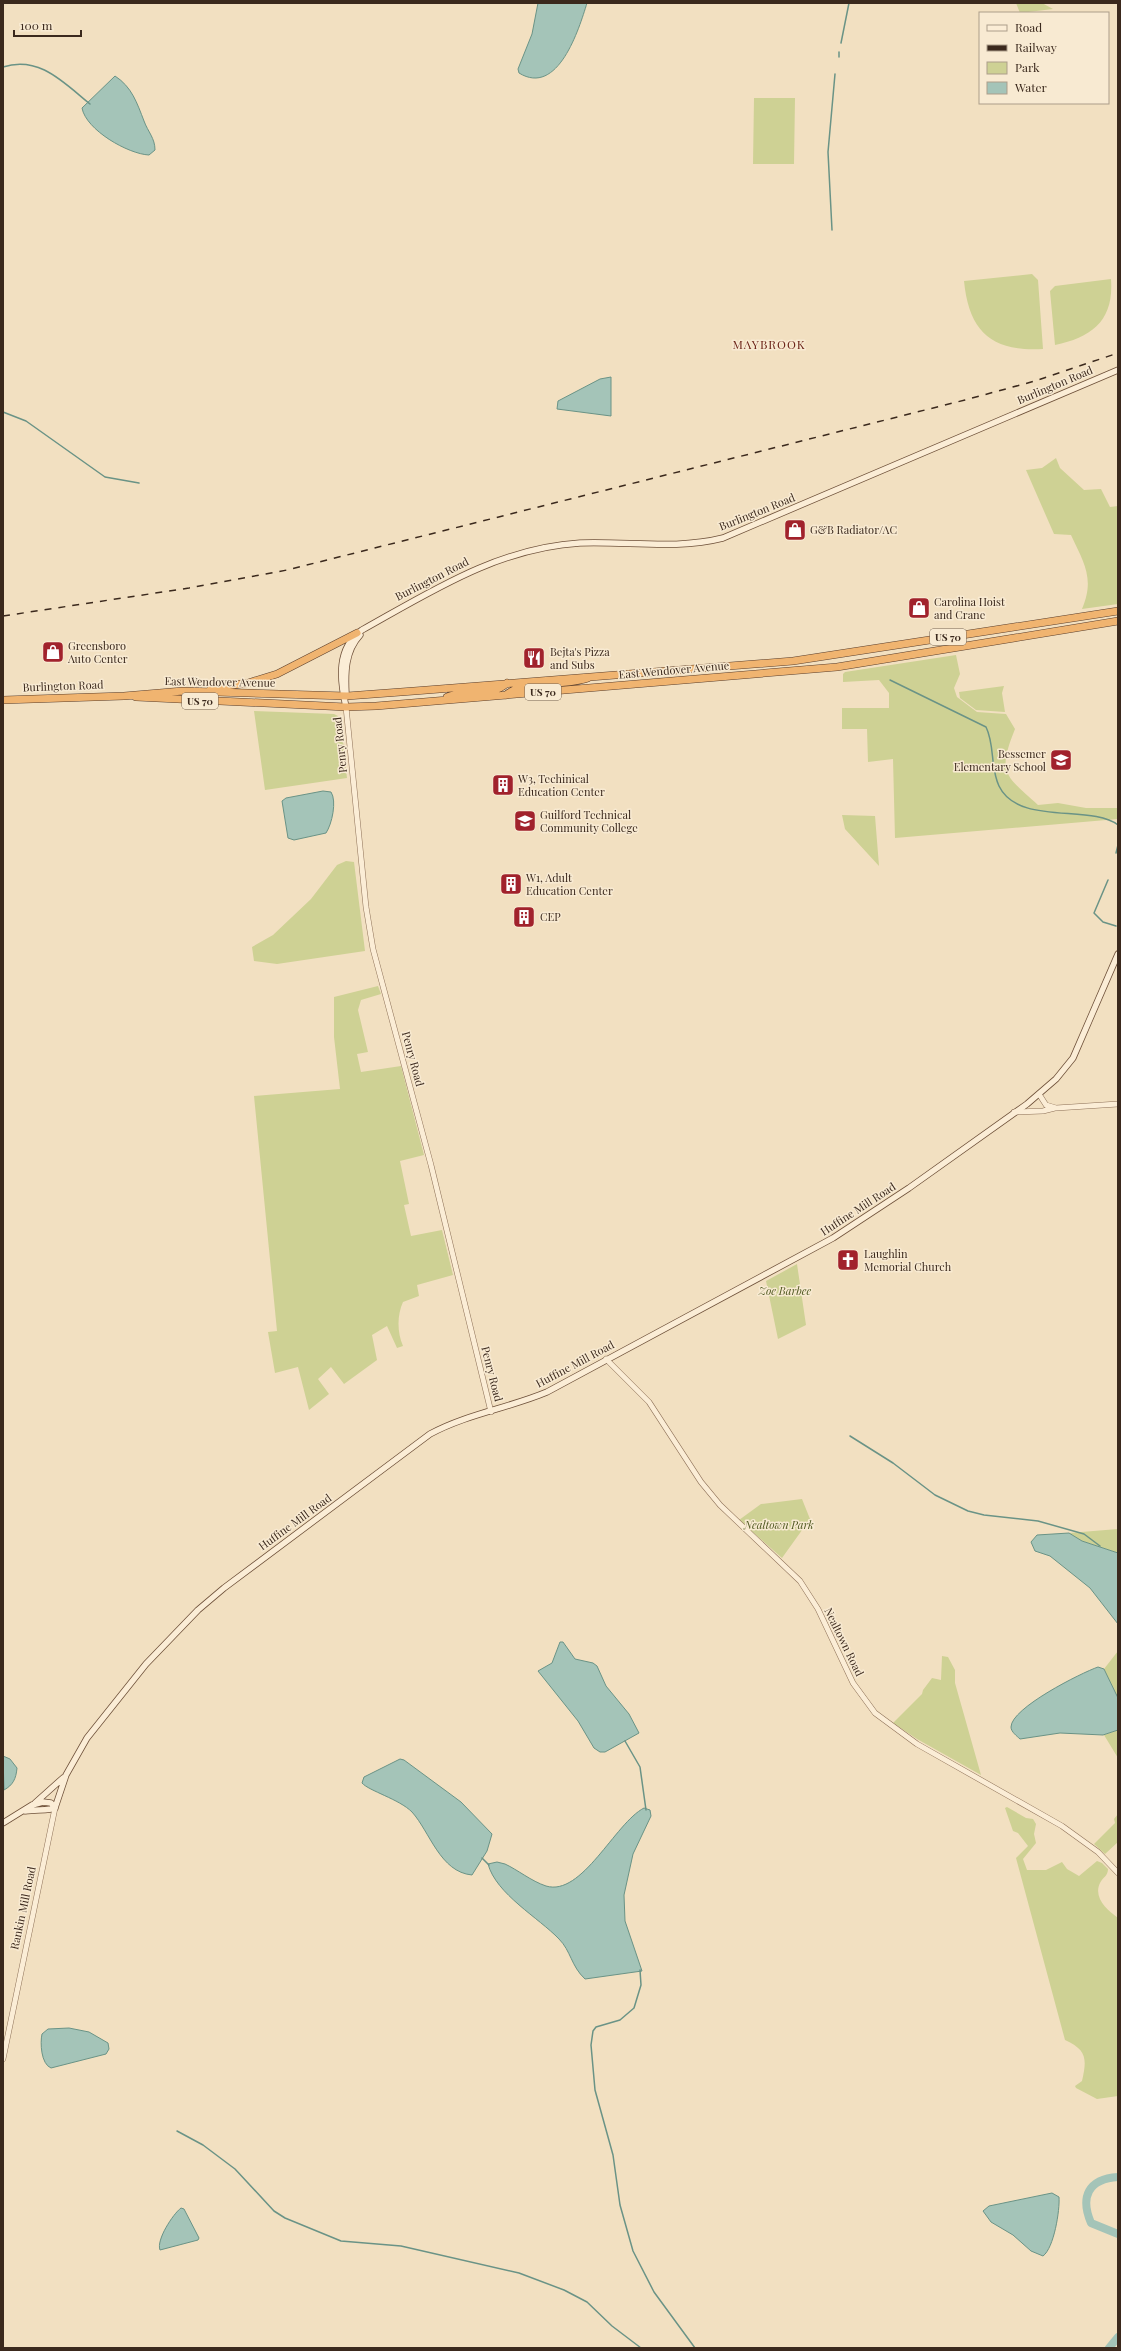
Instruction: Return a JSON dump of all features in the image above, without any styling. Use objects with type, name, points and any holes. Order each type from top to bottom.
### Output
[{"type":"highway","name":"East Wendover Avenue","points":[[124,696],[183,691],[345,695],[804,659],[1118,611]]},
{"type":"highway","name":"East Wendover Avenue","points":[[124,696],[154,700],[346,707],[505,696],[836,667],[1118,622]]},
{"type":"highway","points":[[183,691],[226,687],[267,678],[286,670],[357,633]]},
{"type":"highway","points":[[505,696],[513,689],[578,682],[596,675]]},
{"type":"highway","points":[[441,700],[456,694],[497,690],[507,682]]},
{"type":"highway","name":"Burlington Road","points":[[3,700],[124,696]]},
{"type":"main road","name":"Burlington Road","points":[[346,707],[342,661],[346,648],[357,633],[462,574],[522,553],[580,544],[692,544],[732,535],[1118,370]]},
{"type":"main road","name":"Burlington Road","points":[[345,695],[348,656],[357,637],[371,624]]},
{"type":"main road","name":"Huffine Mill Road","points":[[55,1808],[66,1775],[87,1738],[119,1696],[164,1644],[221,1590],[430,1434],[458,1420],[520,1404],[547,1392],[833,1238],[909,1188],[1039,1094],[1056,1079],[1073,1058],[1118,954]]},
{"type":"main road","points":[[3,1823],[32,1805],[66,1775]]},
{"type":"main road","points":[[23,1811],[38,1808],[50,1810],[55,1808],[51,1803],[46,1802],[32,1805]]},
{"type":"street","name":"Penry Road","points":[[346,707],[372,943],[428,1152],[491,1412]]},
{"type":"street","points":[[1039,1094],[1046,1105],[1056,1108]]},
{"type":"street","points":[[1014,1112],[1043,1111],[1056,1108],[1118,1104]]},
{"type":"street","name":"Nealtown Road","points":[[606,1359],[654,1409],[701,1482],[720,1505],[800,1581],[818,1609],[853,1683],[875,1713],[917,1744],[1062,1826],[1098,1852],[1118,1873]]},
{"type":"street","name":"Rankin Mill Road","points":[[3,2059],[55,1808]]},
{"type":"green space","points":[[1016,3],[1042,3],[1053,9],[1028,12],[1020,12]]},
{"type":"green space","points":[[754,98],[795,98],[794,164],[753,164]]},
{"type":"green space","points":[[1032,274],[1038,280],[1043,349],[1010,347],[997,342],[986,335],[978,326],[971,314],[964,281]]},
{"type":"green space","points":[[1111,279],[1111,293],[1105,316],[1090,331],[1080,337],[1055,345],[1050,291],[1055,286]]},
{"type":"green space","points":[[1056,458],[1060,468],[1084,490],[1101,489],[1110,507],[1118,506],[1118,604],[1082,609],[1088,589],[1088,580],[1084,563],[1071,535],[1054,534],[1026,470],[1042,468]]},
{"type":"green space","points":[[956,655],[960,674],[954,688],[957,697],[977,712],[1006,714],[1015,729],[1006,756],[1007,773],[1011,780],[1038,805],[1058,803],[1086,808],[1118,808],[1118,819],[895,838],[893,759],[868,762],[867,729],[842,729],[842,708],[889,708],[889,693],[879,680],[843,682],[843,674],[845,672]]},
{"type":"green space","points":[[1004,686],[1002,693],[1005,712],[976,710],[960,698],[959,692]]},
{"type":"green space","points":[[254,711],[334,714],[338,716],[342,732],[347,778],[265,790]]},
{"type":"green space","points":[[842,815],[875,816],[879,866],[845,829]]},
{"type":"green space","points":[[346,861],[354,862],[365,951],[277,964],[254,961],[252,947],[273,935],[311,899],[337,865]]},
{"type":"green space","points":[[378,986],[381,994],[361,1000],[358,1010],[368,1052],[357,1054],[361,1072],[401,1066],[424,1155],[400,1161],[409,1204],[404,1205],[411,1236],[442,1230],[453,1275],[417,1285],[419,1296],[403,1302],[398,1324],[403,1346],[397,1348],[387,1326],[372,1335],[377,1360],[344,1384],[331,1367],[318,1379],[329,1394],[309,1410],[298,1367],[275,1373],[268,1332],[277,1331],[254,1096],[340,1089],[334,1037],[334,997]]},
{"type":"green space","name":"Zoe Barbee","points":[[797,1264],[806,1325],[778,1339],[766,1281]]},
{"type":"green space","name":"Nealtown Park","points":[[802,1499],[810,1519],[782,1558],[739,1520],[761,1504]]},
{"type":"green space","points":[[1118,1529],[1118,1553],[1082,1541],[1069,1533]]},
{"type":"green space","points":[[1118,1651],[1118,1698],[1104,1669]]},
{"type":"green space","points":[[942,1656],[948,1657],[955,1670],[955,1683],[981,1775],[917,1739],[893,1723],[922,1694],[923,1690],[932,1678],[941,1680]]},
{"type":"green space","points":[[1118,1730],[1118,1758],[1104,1735]]},
{"type":"green space","points":[[1007,1807],[1026,1818],[1033,1819],[1036,1824],[1034,1834],[1036,1843],[1023,1859],[1027,1870],[1046,1870],[1062,1862],[1067,1869],[1079,1876],[1097,1861],[1102,1863],[1108,1869],[1098,1888],[1098,1894],[1102,1903],[1118,1918],[1118,2096],[1097,2099],[1076,2088],[1075,2086],[1082,2081],[1085,2067],[1084,2056],[1078,2048],[1065,2040],[1016,1858],[1028,1846],[1018,1833],[1013,1831],[1005,1808]]},
{"type":"green space","points":[[1118,1814],[1118,1842],[1105,1854],[1094,1844],[1115,1823],[1114,1819]]},
{"type":"water","points":[[538,3],[587,3],[572,43],[565,57],[556,68],[545,76],[533,78],[519,73],[518,69],[532,34]]},
{"type":"water","points":[[115,76],[130,90],[153,138],[155,150],[149,155],[140,154],[130,150],[109,139],[99,132],[85,116],[82,108]]},
{"type":"water","points":[[611,377],[611,416],[557,409],[558,401],[600,379]]},
{"type":"water","points":[[323,791],[331,792],[334,801],[332,818],[326,833],[294,840],[288,838],[282,801],[286,798]]},
{"type":"water","points":[[1069,1533],[1082,1541],[1118,1553],[1118,1624],[1090,1588],[1050,1556],[1035,1551],[1031,1542],[1037,1535]]},
{"type":"water","points":[[560,1642],[563,1642],[575,1659],[593,1663],[597,1666],[606,1686],[629,1714],[639,1733],[605,1752],[600,1752],[594,1748],[578,1721],[538,1671],[552,1663]]},
{"type":"water","points":[[1098,1667],[1104,1669],[1118,1698],[1118,1730],[1103,1735],[1060,1733],[1020,1739],[1013,1732],[1011,1727],[1014,1719],[1022,1710],[1048,1692],[1077,1676]]},
{"type":"water","points":[[3,1756],[10,1759],[17,1768],[14,1781],[4,1790]]},
{"type":"water","points":[[400,1759],[404,1760],[461,1802],[492,1834],[487,1851],[472,1875],[461,1872],[452,1867],[444,1859],[412,1812],[400,1803],[362,1783],[364,1777]]},
{"type":"water","points":[[644,1808],[650,1810],[651,1816],[633,1854],[624,1895],[625,1921],[642,1971],[585,1979],[580,1974],[566,1948],[559,1939],[509,1895],[493,1875],[488,1864],[497,1862],[505,1864],[540,1884],[546,1886],[559,1886],[572,1881],[585,1870],[633,1816]]},
{"type":"water","points":[[69,2028],[89,2032],[108,2043],[109,2049],[106,2054],[51,2068],[48,2066],[42,2053],[42,2034],[48,2029]]},
{"type":"water","points":[[1052,2193],[1059,2197],[1056,2228],[1047,2252],[1043,2256],[1031,2251],[1013,2235],[991,2222],[983,2211],[989,2206]]},
{"type":"water","points":[[181,2208],[184,2209],[199,2238],[198,2240],[160,2250],[160,2240],[163,2234],[170,2221]]},
{"type":"waterway","points":[[841,43],[849,3]]},
{"type":"waterway","points":[[839,52],[839,57]]},
{"type":"waterway","points":[[3,67],[16,64],[39,68],[61,80],[90,104]]},
{"type":"waterway","points":[[832,230],[828,152],[835,74]]},
{"type":"waterway","points":[[3,412],[26,421],[105,477],[139,483]]},
{"type":"waterway","points":[[890,680],[986,727],[991,741],[996,779],[999,786],[1008,798],[1022,806],[1038,810],[1091,816],[1106,819],[1118,825]]},
{"type":"waterway","points":[[1116,853],[1118,845]]},
{"type":"waterway","points":[[1108,880],[1094,913],[1103,922],[1116,926]]},
{"type":"waterway","points":[[850,1436],[893,1463],[935,1495],[968,1511],[984,1515],[1038,1521],[1084,1534],[1100,1546]]},
{"type":"waterway","points":[[625,1741],[640,1767],[646,1810]]},
{"type":"waterway","points":[[482,1858],[489,1865]]},
{"type":"waterway","points":[[640,1970],[641,1985],[634,2008],[620,2020],[596,2027],[593,2031],[591,2045],[595,2090],[613,2155],[620,2205],[633,2251],[654,2292],[695,2348]]},
{"type":"waterway","points":[[177,2131],[203,2145],[235,2169],[274,2211],[285,2218],[341,2241],[401,2246],[519,2273],[564,2290],[587,2302],[612,2326],[641,2348]]},
{"type":"waterway","points":[[1118,2177],[1108,2178],[1093,2186],[1089,2191],[1086,2205],[1091,2223],[1118,2234]]},
{"type":"waterway","points":[[1109,2348],[1118,2337]]},
{"type":"railway","points":[[3,616],[189,588],[287,570],[965,400],[1035,381],[1118,353]]},
{"type":"place","name":"G&B Radiator/AC","points":[[795,530]]},
{"type":"place","name":"Carolina Hoist and Crane","points":[[919,608]]},
{"type":"place","name":"Greensboro Auto Center","points":[[53,652]]},
{"type":"place","name":"Bejta's Pizza and Subs","points":[[534,658]]},
{"type":"place","name":"Bessemer Elementary School","points":[[1061,760]]},
{"type":"place","name":"W3, Techinical Education Center","points":[[503,785]]},
{"type":"place","name":"Guilford Technical Community College","points":[[525,821]]},
{"type":"place","name":"W1, Adult Education Center","points":[[511,884]]},
{"type":"place","name":"CEP","points":[[524,917]]},
{"type":"place","name":"Laughlin Memorial Church","points":[[848,1260]]},
{"type":"district","name":"MAYBROOK","points":[[769,345]]}]
